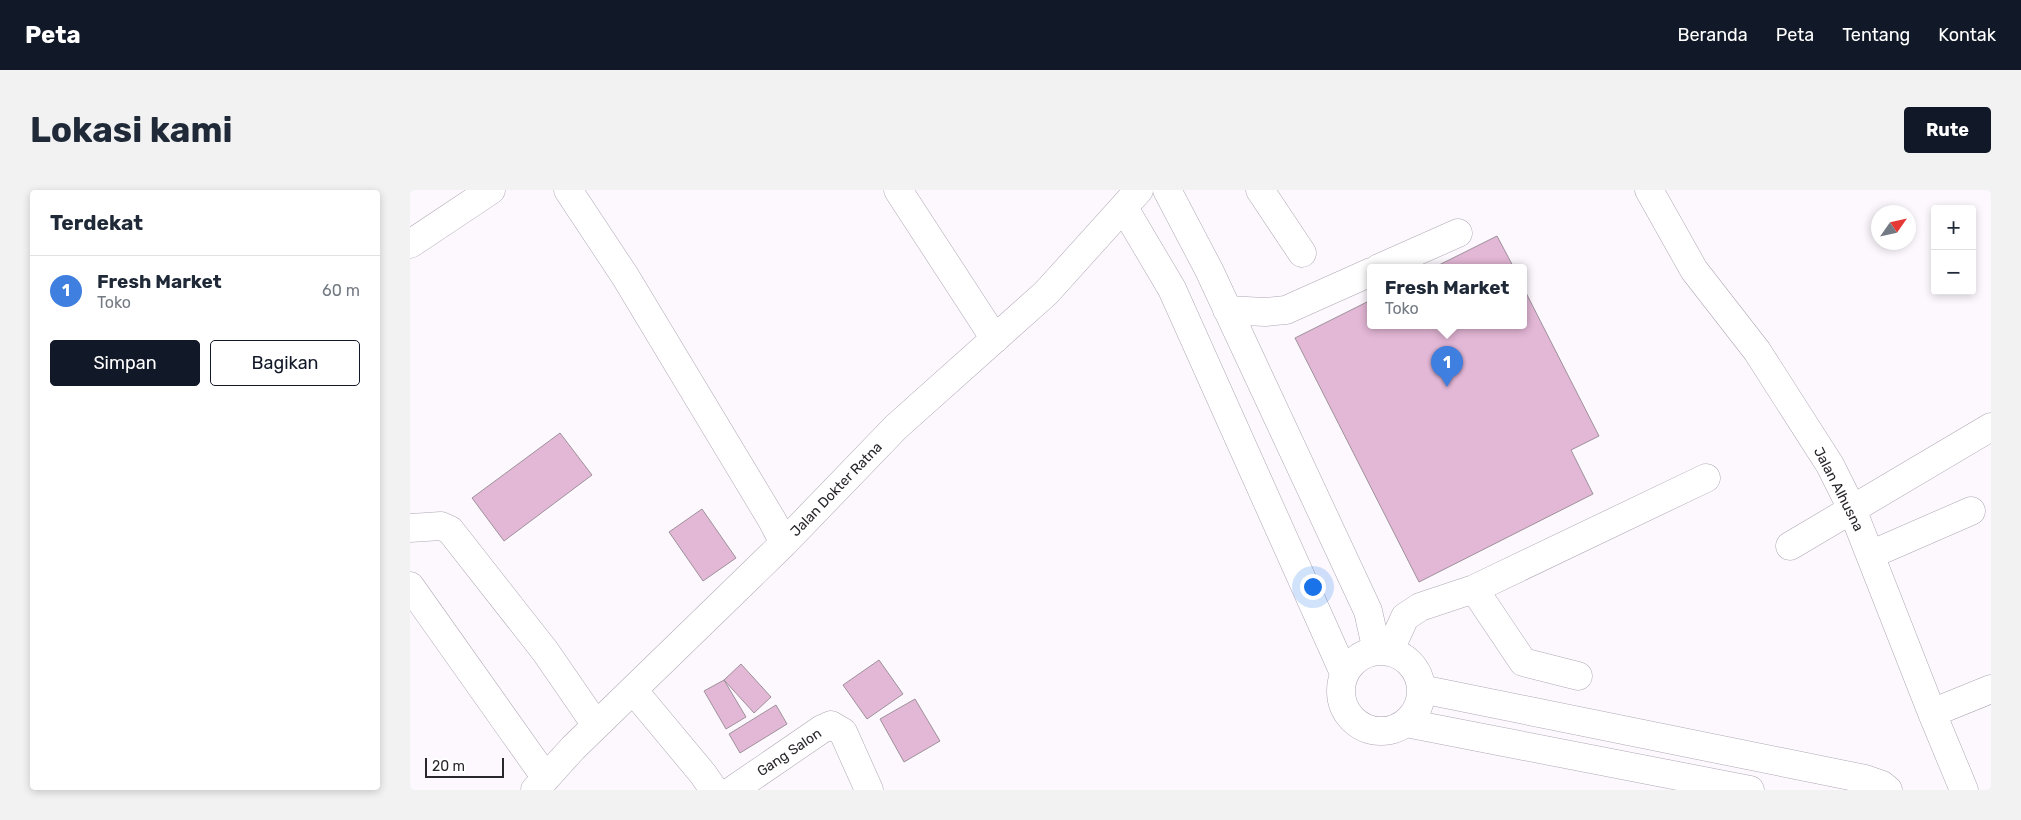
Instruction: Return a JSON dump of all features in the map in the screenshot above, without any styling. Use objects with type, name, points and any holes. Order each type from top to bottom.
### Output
[{"type":"street","points":[[410,244],[491,190]]},
{"type":"street","points":[[568,190],[625,276],[784,543]]},
{"type":"street","points":[[898,190],[995,339]]},
{"type":"street","points":[[1167,190],[1227,310],[1368,610],[1391,654],[1417,674],[1421,689],[1417,708],[1406,722],[1396,729],[1372,731],[1351,719],[1344,708],[1341,684],[1344,673],[1358,657],[1391,654]]},
{"type":"street","points":[[1260,190],[1302,253]]},
{"type":"street","name":"Jalan Alhusna","points":[[1649,190],[1694,270],[1758,351],[1830,464],[1852,509],[1964,790]]},
{"type":"street","points":[[1132,199],[1344,673]]},
{"type":"street","name":"Jalan Dokter Ratna","points":[[540,784],[596,725],[784,543],[896,427],[1046,293],[1132,199]]},
{"type":"street","points":[[1388,264],[1458,233]]},
{"type":"street","points":[[1227,310],[1266,312],[1286,310],[1367,274]]},
{"type":"street","points":[[1790,546],[1991,427]]},
{"type":"street","points":[[1391,654],[1405,617],[1420,607],[1474,589],[1706,478]]},
{"type":"street","points":[[1870,555],[1971,511]]},
{"type":"street","points":[[410,528],[441,526],[450,530],[545,651],[596,725]]},
{"type":"street","points":[[410,586],[540,784]]},
{"type":"street","points":[[1474,589],[1523,662],[1578,676]]},
{"type":"street","points":[[1421,689],[1865,779],[1882,785],[1888,790]]},
{"type":"street","points":[[1932,713],[1991,689]]},
{"type":"street","points":[[633,690],[703,774],[714,790]]},
{"type":"street","points":[[1406,722],[1750,790]]},
{"type":"street","name":"Gang Salon","points":[[733,790],[822,729],[831,725],[843,732],[869,790]]},
{"type":"building","points":[[1497,236],[1512,264],[1441,264]]},
{"type":"building","points":[[1527,295],[1599,436],[1571,450],[1593,494],[1419,582],[1295,338],[1367,302],[1367,329],[1527,329]]},
{"type":"building","points":[[560,433],[592,475],[504,541],[472,498]]},
{"type":"building","points":[[702,509],[736,558],[703,581],[669,532]]},
{"type":"building","points":[[879,660],[903,694],[867,719],[843,685]]},
{"type":"building","points":[[741,664],[771,697],[754,713],[724,680]]},
{"type":"building","points":[[724,680],[746,717],[726,729],[704,691]]},
{"type":"building","points":[[915,699],[940,741],[904,762],[880,719]]},
{"type":"building","points":[[776,705],[787,724],[740,753],[729,734]]},
{"type":"place","name":"Fresh Market","points":[[1447,387]]}]
